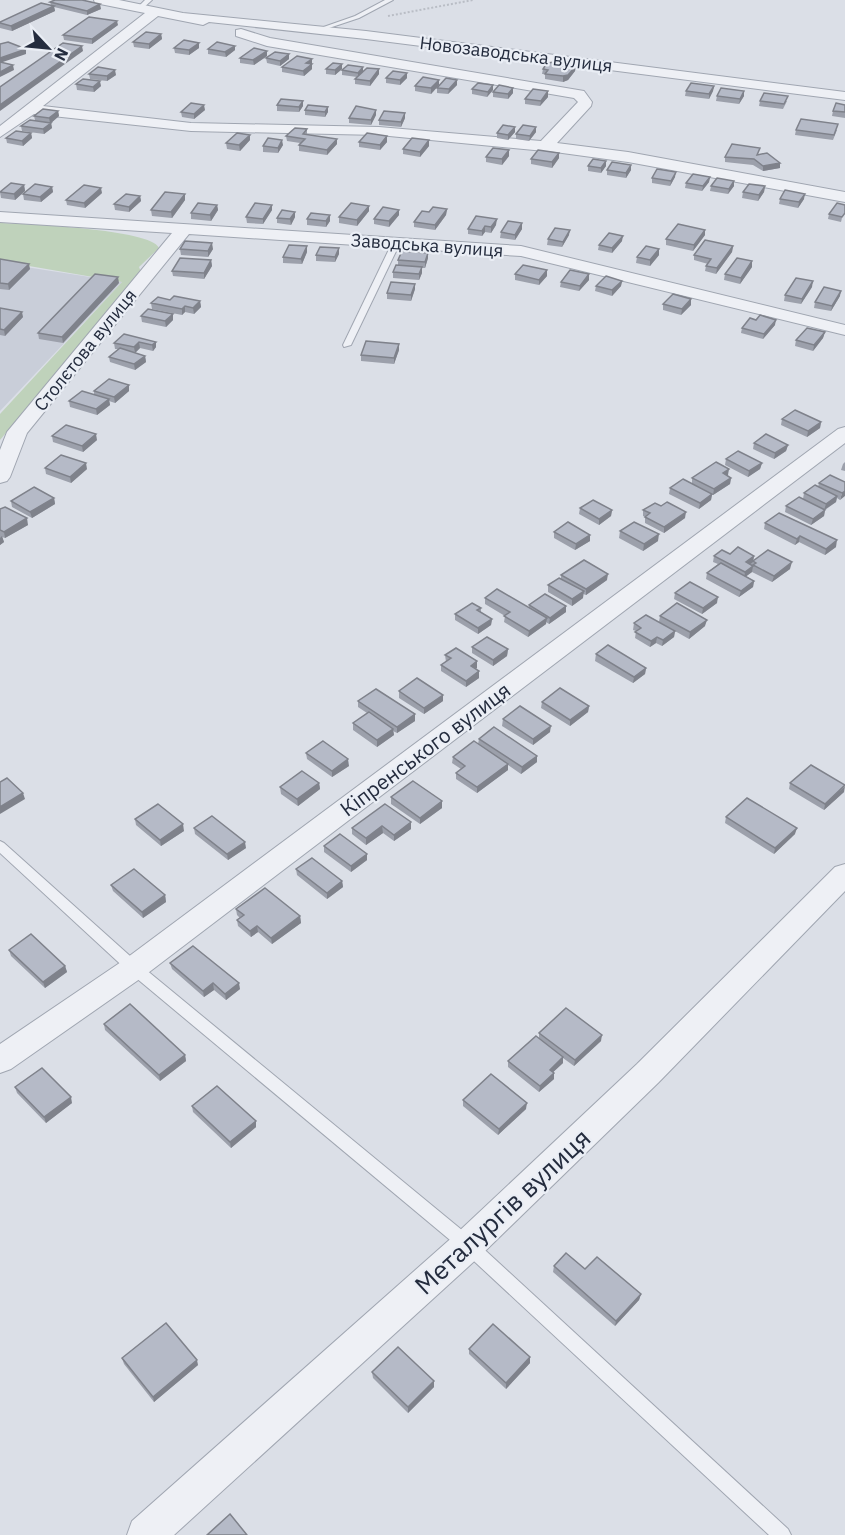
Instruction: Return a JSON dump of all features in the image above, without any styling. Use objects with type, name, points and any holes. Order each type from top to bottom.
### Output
[{"type":"street","points":[[100,0],[148,7]]},
{"type":"street","points":[[0,133],[148,7]]},
{"type":"street","name":"Новозаводська вулиця","points":[[148,7],[186,16],[267,42],[579,94],[585,102],[584,106],[545,146]]},
{"type":"street","name":"Новозаводська вулиця","points":[[186,16],[318,30],[845,96]]},
{"type":"street","points":[[30,109],[191,127],[379,131],[545,146],[628,157],[845,197]]},
{"type":"street","name":"Заводська вулиця","points":[[0,217],[183,231],[521,251],[845,330]]},
{"type":"street","name":"Столєтова вулиця","points":[[0,477],[17,432],[183,231]]},
{"type":"street","name":"Кіпренського вулиця","points":[[0,1060],[134,968],[845,433]]},
{"type":"street","name":"Металургів вулиця","points":[[146,1535],[468,1245],[648,1073],[845,874]]},
{"type":"lane","points":[[318,30],[357,17],[390,0]]},
{"type":"lane","points":[[347,345],[396,243]]},
{"type":"lane","points":[[0,846],[134,968],[468,1245],[782,1535]]},
{"type":"path","points":[[357,17],[378,17],[473,0]]},
{"type":"shaded area","points":[[0,263],[122,282],[0,411]]},
{"type":"green space","points":[[0,223],[112,232],[134,236],[151,242],[159,248],[139,267],[141,272],[88,342],[70,356],[0,440],[0,414],[122,282],[0,261]]},
{"type":"building","points":[[82,0],[100,4],[87,11],[50,2]]},
{"type":"building","points":[[41,3],[54,6],[11,26],[0,23],[0,22]]},
{"type":"building","points":[[89,17],[117,21],[92,39],[63,35]]},
{"type":"building","points":[[146,32],[161,34],[149,44],[133,42]]},
{"type":"building","points":[[184,40],[199,43],[189,50],[174,48]]},
{"type":"building","points":[[8,42],[26,49],[0,58],[0,44]]},
{"type":"building","points":[[217,42],[235,46],[225,52],[208,49]]},
{"type":"building","points":[[63,43],[82,46],[0,105],[0,87]]},
{"type":"building","points":[[254,48],[267,51],[253,60],[240,58]]},
{"type":"building","points":[[275,52],[289,54],[280,61],[266,58]]},
{"type":"building","points":[[297,56],[312,59],[306,63],[312,64],[303,71],[282,67]]},
{"type":"building","points":[[0,62],[13,65],[0,72]]},
{"type":"building","points":[[555,62],[576,66],[568,75],[545,74],[548,70],[543,69],[547,63]]},
{"type":"building","points":[[333,63],[342,64],[335,70],[326,69]]},
{"type":"building","points":[[348,65],[363,67],[358,73],[342,70]]},
{"type":"building","points":[[98,67],[115,70],[107,76],[89,74]]},
{"type":"building","points":[[367,68],[379,69],[370,81],[355,79]]},
{"type":"building","points":[[393,71],[407,73],[400,80],[386,78]]},
{"type":"building","points":[[423,77],[439,80],[431,88],[415,86]]},
{"type":"building","points":[[446,78],[457,80],[449,89],[437,88]]},
{"type":"building","points":[[83,79],[100,81],[93,87],[76,84]]},
{"type":"building","points":[[478,83],[493,85],[488,92],[472,89]]},
{"type":"building","points":[[691,83],[714,86],[709,94],[686,91]]},
{"type":"building","points":[[499,85],[513,88],[508,94],[493,92]]},
{"type":"building","points":[[721,88],[744,91],[740,99],[717,96]]},
{"type":"building","points":[[533,89],[548,91],[541,101],[525,99]]},
{"type":"building","points":[[764,93],[788,96],[784,104],[760,101]]},
{"type":"building","points":[[281,99],[303,101],[299,107],[277,105]]},
{"type":"building","points":[[191,103],[204,105],[194,114],[181,112]]},
{"type":"building","points":[[836,103],[845,105],[845,112],[833,111]]},
{"type":"building","points":[[308,105],[328,107],[325,112],[305,110]]},
{"type":"building","points":[[356,106],[376,110],[371,120],[349,118]]},
{"type":"building","points":[[43,109],[58,111],[49,118],[34,116]]},
{"type":"building","points":[[384,111],[405,113],[401,122],[379,120]]},
{"type":"building","points":[[801,119],[838,124],[834,135],[796,130]]},
{"type":"building","points":[[30,120],[51,123],[43,129],[21,126]]},
{"type":"building","points":[[503,125],[515,127],[508,135],[497,133]]},
{"type":"building","points":[[523,125],[536,127],[530,136],[516,134]]},
{"type":"building","points":[[295,128],[307,129],[303,134],[337,139],[327,150],[299,145],[305,139],[286,136]]},
{"type":"building","points":[[16,131],[31,133],[22,141],[6,138]]},
{"type":"building","points":[[237,133],[250,135],[239,145],[226,143]]},
{"type":"building","points":[[367,133],[387,136],[380,145],[359,142]]},
{"type":"building","points":[[268,138],[282,140],[278,148],[263,146]]},
{"type":"building","points":[[412,138],[429,140],[420,152],[403,149]]},
{"type":"building","points":[[732,144],[760,148],[757,155],[767,153],[780,163],[763,166],[754,159],[725,157]]},
{"type":"building","points":[[493,148],[509,150],[502,159],[486,157]]},
{"type":"building","points":[[538,150],[559,153],[552,162],[531,159]]},
{"type":"building","points":[[593,159],[606,161],[601,168],[588,166]]},
{"type":"building","points":[[612,162],[631,165],[626,173],[607,170]]},
{"type":"building","points":[[657,169],[676,172],[671,181],[652,178]]},
{"type":"building","points":[[693,174],[710,177],[703,186],[686,183]]},
{"type":"building","points":[[717,178],[734,181],[729,189],[711,186]]},
{"type":"building","points":[[11,183],[24,185],[14,194],[0,192]]},
{"type":"building","points":[[35,184],[52,187],[40,197],[23,194]]},
{"type":"building","points":[[749,184],[765,186],[759,195],[743,192]]},
{"type":"building","points":[[84,185],[101,188],[84,203],[66,200]]},
{"type":"building","points":[[785,190],[805,194],[799,202],[780,199]]},
{"type":"building","points":[[165,192],[185,194],[171,212],[151,210]]},
{"type":"building","points":[[126,194],[140,196],[129,207],[114,204]]},
{"type":"building","points":[[198,203],[217,205],[210,215],[191,213]]},
{"type":"building","points":[[255,203],[272,205],[263,219],[246,217]]},
{"type":"building","points":[[351,203],[369,206],[357,220],[339,217]]},
{"type":"building","points":[[837,203],[845,205],[845,213],[842,217],[829,214]]},
{"type":"building","points":[[383,207],[399,210],[389,221],[374,219]]},
{"type":"building","points":[[433,207],[447,209],[435,225],[414,222],[422,211],[429,212]]},
{"type":"building","points":[[282,210],[295,212],[290,219],[277,218]]},
{"type":"building","points":[[311,213],[330,215],[326,221],[307,219]]},
{"type":"building","points":[[476,216],[497,219],[491,227],[485,226],[482,231],[468,229]]},
{"type":"building","points":[[508,221],[522,223],[515,235],[501,232]]},
{"type":"building","points":[[678,224],[705,230],[694,245],[666,239]]},
{"type":"building","points":[[555,228],[570,230],[563,242],[548,239]]},
{"type":"building","points":[[609,233],[623,236],[612,248],[599,245]]},
{"type":"building","points":[[705,240],[733,246],[717,268],[706,266],[711,259],[694,255]]},
{"type":"building","points":[[185,241],[212,243],[208,251],[180,249]]},
{"type":"building","points":[[289,245],[307,246],[301,259],[283,257]]},
{"type":"building","points":[[646,246],[659,249],[650,260],[637,257]]},
{"type":"building","points":[[320,247],[339,248],[335,257],[316,255]]},
{"type":"building","points":[[402,251],[428,253],[425,262],[398,260]]},
{"type":"building","points":[[180,258],[211,260],[204,273],[172,271]]},
{"type":"building","points":[[737,258],[752,261],[741,278],[725,274]]},
{"type":"building","points":[[0,259],[29,264],[8,284],[0,283]]},
{"type":"building","points":[[396,265],[422,267],[419,274],[393,272]]},
{"type":"building","points":[[523,265],[547,270],[539,280],[515,274]]},
{"type":"building","points":[[570,270],[589,274],[580,286],[561,282]]},
{"type":"building","points":[[95,274],[118,277],[62,337],[38,333]]},
{"type":"building","points":[[606,276],[622,281],[612,290],[596,286]]},
{"type":"building","points":[[796,278],[813,281],[802,299],[785,295]]},
{"type":"building","points":[[391,282],[415,284],[411,295],[387,293]]},
{"type":"building","points":[[824,287],[841,291],[832,306],[815,302]]},
{"type":"building","points":[[673,294],[691,299],[682,309],[663,304]]},
{"type":"building","points":[[174,296],[200,301],[193,308],[185,306],[182,309],[151,303],[158,297],[170,300]]},
{"type":"building","points":[[0,308],[22,312],[4,330],[0,329]]},
{"type":"building","points":[[148,309],[173,314],[165,321],[141,316]]},
{"type":"building","points":[[760,315],[776,320],[764,334],[742,328],[750,318],[756,320]]},
{"type":"building","points":[[807,328],[825,332],[814,345],[796,340]]},
{"type":"building","points":[[124,334],[156,342],[152,345],[139,342],[134,347],[114,343]]},
{"type":"building","points":[[366,341],[399,344],[394,358],[361,355]]},
{"type":"building","points":[[120,348],[145,356],[134,364],[109,357]]},
{"type":"building","points":[[109,379],[129,385],[114,397],[94,391]]},
{"type":"building","points":[[82,391],[109,399],[96,409],[69,401]]},
{"type":"building","points":[[795,410],[821,422],[808,431],[782,419]]},
{"type":"building","points":[[66,425],[96,434],[82,446],[52,436]]},
{"type":"building","points":[[766,434],[788,445],[775,453],[754,443]]},
{"type":"building","points":[[738,451],[762,463],[749,471],[726,459]]},
{"type":"building","points":[[61,455],[86,463],[70,477],[45,468]]},
{"type":"building","points":[[716,462],[729,469],[723,473],[731,478],[714,489],[692,478]]},
{"type":"building","points":[[830,475],[845,482],[845,491],[842,493],[819,483]]},
{"type":"building","points":[[683,479],[712,494],[700,503],[670,488]]},
{"type":"building","points":[[815,485],[837,496],[826,504],[804,493]]},
{"type":"building","points":[[34,487],[54,498],[30,512],[11,501]]},
{"type":"building","points":[[799,497],[825,510],[813,519],[786,506]]},
{"type":"building","points":[[593,500],[612,510],[599,519],[580,508]]},
{"type":"building","points":[[667,502],[686,512],[664,527],[645,517],[650,513],[643,510],[655,503],[661,506]]},
{"type":"building","points":[[5,507],[27,518],[4,532],[0,530],[0,509]]},
{"type":"building","points":[[779,513],[837,540],[826,549],[800,536],[797,539],[765,523]]},
{"type":"building","points":[[568,522],[590,535],[576,544],[554,532]]},
{"type":"building","points":[[634,522],[659,534],[644,544],[620,531]]},
{"type":"building","points":[[738,547],[754,556],[746,562],[753,566],[745,572],[714,556],[722,550],[730,554]]},
{"type":"building","points":[[768,550],[792,562],[774,576],[753,565],[756,563],[753,561]]},
{"type":"building","points":[[584,560],[608,574],[586,589],[561,575]]},
{"type":"building","points":[[721,563],[754,581],[741,591],[707,573]]},
{"type":"building","points":[[559,578],[584,591],[572,599],[548,585]]},
{"type":"building","points":[[690,582],[718,597],[703,608],[675,593]]},
{"type":"building","points":[[497,589],[547,618],[529,631],[504,616],[510,612],[485,598]]},
{"type":"building","points":[[545,594],[566,606],[550,618],[529,605]]},
{"type":"building","points":[[472,603],[481,608],[477,610],[492,619],[478,628],[455,614]]},
{"type":"building","points":[[677,603],[707,620],[690,632],[660,616]]},
{"type":"building","points":[[646,615],[675,631],[663,640],[657,637],[651,641],[635,632],[641,628],[634,623]]},
{"type":"building","points":[[487,637],[508,649],[493,660],[472,647]]},
{"type":"building","points":[[608,645],[646,668],[634,677],[596,654]]},
{"type":"building","points":[[456,648],[477,661],[471,666],[479,671],[466,681],[441,665],[451,658],[445,655]]},
{"type":"building","points":[[417,678],[443,695],[424,708],[399,691]]},
{"type":"building","points":[[560,688],[589,706],[570,720],[542,702]]},
{"type":"building","points":[[376,689],[415,714],[397,727],[358,701]]},
{"type":"building","points":[[520,706],[551,726],[533,739],[503,719]]},
{"type":"building","points":[[369,712],[393,729],[377,740],[353,723]]},
{"type":"building","points":[[494,727],[537,756],[522,767],[479,739]]},
{"type":"building","points":[[323,741],[348,759],[332,771],[306,753]]},
{"type":"building","points":[[474,741],[508,764],[477,787],[456,773],[465,766],[453,757]]},
{"type":"building","points":[[811,765],[845,785],[825,804],[790,783]]},
{"type":"building","points":[[302,771],[319,783],[297,799],[280,787]]},
{"type":"building","points":[[7,778],[23,793],[0,807],[0,782]]},
{"type":"building","points":[[413,781],[442,801],[420,818],[391,797]]},
{"type":"building","points":[[747,798],[797,828],[775,848],[726,817]]},
{"type":"building","points":[[158,804],[183,824],[160,840],[135,819]]},
{"type":"building","points":[[385,804],[411,822],[394,835],[382,826],[366,838],[352,828]]},
{"type":"building","points":[[212,816],[245,842],[227,854],[194,828]]},
{"type":"building","points":[[340,834],[367,854],[351,866],[324,846]]},
{"type":"building","points":[[312,858],[342,881],[327,893],[296,869]]},
{"type":"building","points":[[134,869],[165,895],[142,912],[111,885]]},
{"type":"building","points":[[265,888],[300,916],[271,938],[257,926],[250,931],[237,920],[244,915],[236,909]]},
{"type":"building","points":[[31,934],[65,966],[43,982],[9,950]]},
{"type":"building","points":[[193,946],[239,983],[225,994],[213,983],[203,991],[170,963]]},
{"type":"building","points":[[130,1004],[185,1055],[159,1075],[104,1024]]},
{"type":"building","points":[[566,1008],[602,1035],[575,1060],[539,1033]]},
{"type":"building","points":[[536,1036],[563,1057],[550,1070],[554,1073],[540,1086],[508,1061]]},
{"type":"building","points":[[42,1068],[71,1097],[44,1117],[15,1087]]},
{"type":"building","points":[[491,1074],[527,1103],[499,1129],[463,1100]]},
{"type":"building","points":[[217,1086],[256,1121],[230,1142],[192,1106]]},
{"type":"building","points":[[566,1253],[585,1269],[597,1257],[641,1294],[616,1321],[554,1266]]},
{"type":"building","points":[[166,1323],[197,1360],[153,1397],[122,1358]]},
{"type":"building","points":[[493,1324],[530,1357],[506,1383],[469,1349]]},
{"type":"building","points":[[398,1347],[434,1381],[408,1407],[372,1372]]},
{"type":"building","points":[[230,1514],[247,1535],[207,1535]]}]
